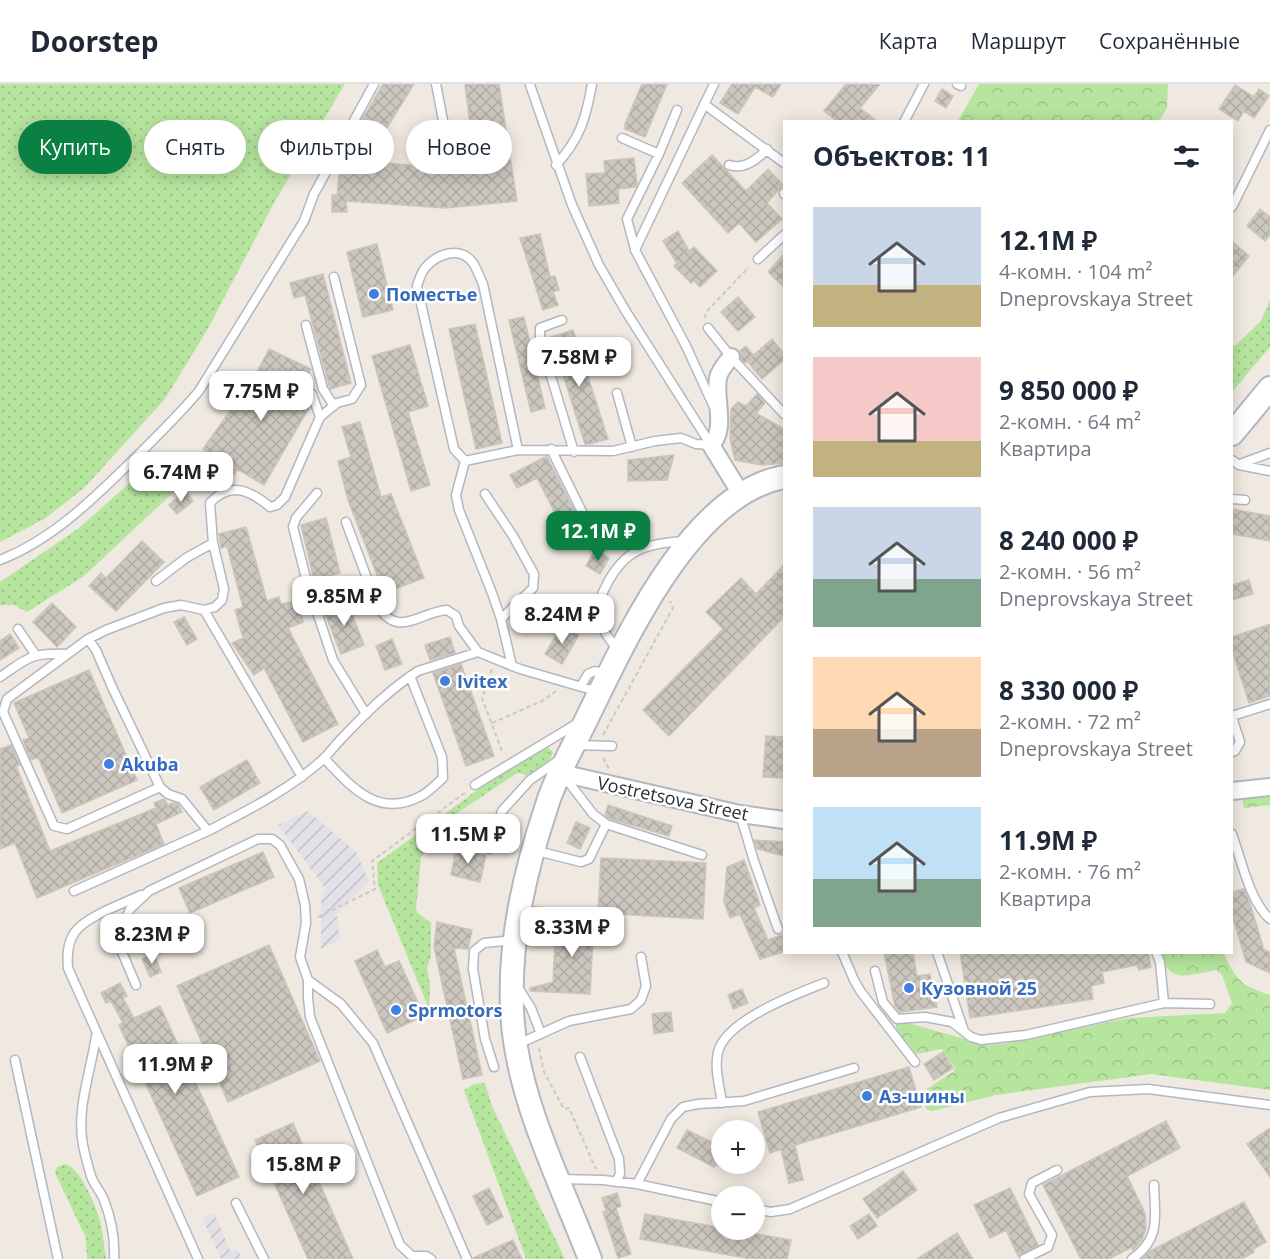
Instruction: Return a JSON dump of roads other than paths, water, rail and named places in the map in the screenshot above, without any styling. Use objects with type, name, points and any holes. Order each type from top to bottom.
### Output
[{"type":"main road","points":[[1233,433],[1270,388]]},
{"type":"main road","points":[[590,1259],[526,1095],[516,1045],[512,1009],[515,940],[518,910],[533,849],[548,801],[588,716],[597,684],[620,654],[652,593],[690,541],[707,522],[741,494],[756,485],[783,477]]},
{"type":"street","points":[[731,357],[721,370],[718,380],[718,435],[711,445],[741,494]]},
{"type":"street","name":"Vostretsova Street","points":[[561,773],[740,814],[783,820]]},
{"type":"street","points":[[1233,791],[1270,787]]},
{"type":"lane","points":[[0,560],[59,528],[93,499],[183,410],[199,391],[304,221],[314,194],[374,84]]},
{"type":"lane","points":[[436,84],[443,120]]},
{"type":"lane","points":[[556,165],[570,149],[586,117],[592,84]]},
{"type":"lane","points":[[635,250],[714,84]]},
{"type":"lane","points":[[905,120],[924,84]]},
{"type":"lane","points":[[530,85],[556,165],[609,285],[711,445]]},
{"type":"lane","points":[[704,104],[783,162]]},
{"type":"lane","points":[[677,110],[659,154],[627,219],[635,250],[686,346],[718,416]]},
{"type":"lane","points":[[1233,205],[1270,130]]},
{"type":"lane","points":[[622,138],[659,154]]},
{"type":"lane","points":[[729,165],[738,167],[746,165],[768,149]]},
{"type":"lane","points":[[758,259],[783,236]]},
{"type":"lane","points":[[465,461],[454,449],[417,285],[423,270],[436,257],[449,253],[461,254],[473,262],[483,284],[518,450]]},
{"type":"lane","points":[[160,787],[67,829],[54,826],[3,712],[8,699],[88,639],[164,608],[181,605],[204,610],[215,607],[222,600],[224,590],[213,543],[210,503],[219,493],[230,489],[244,492],[270,507],[277,505],[285,497],[320,417],[334,406],[352,399],[361,385],[334,277]]},
{"type":"lane","points":[[562,320],[540,328],[540,340],[574,452]]},
{"type":"lane","points":[[306,325],[323,389],[334,406]]},
{"type":"lane","points":[[708,328],[731,357],[783,413]]},
{"type":"lane","points":[[278,375],[312,394],[320,417]]},
{"type":"lane","points":[[617,393],[632,447]]},
{"type":"lane","points":[[465,461],[518,450],[614,451],[655,441],[681,438],[696,444],[711,445]]},
{"type":"lane","points":[[551,449],[585,518]]},
{"type":"lane","points":[[1235,462],[1270,453]]},
{"type":"lane","points":[[465,461],[456,495],[459,510],[501,619],[512,666]]},
{"type":"lane","points":[[1235,462],[1270,471]]},
{"type":"lane","points":[[317,494],[296,518],[293,527],[307,582],[333,660],[366,714]]},
{"type":"lane","points":[[485,494],[513,536],[534,574],[533,588],[501,619]]},
{"type":"lane","points":[[1233,499],[1245,500]]},
{"type":"lane","points":[[346,522],[377,605],[384,616],[392,622],[400,623],[438,611],[452,612],[478,652],[512,666],[567,682],[597,684]]},
{"type":"lane","points":[[620,654],[603,629],[598,611],[603,590],[611,575],[618,564],[637,550],[663,542],[690,541]]},
{"type":"lane","points":[[156,581],[186,558],[213,543]]},
{"type":"lane","points":[[204,610],[302,777]]},
{"type":"lane","points":[[18,629],[34,654]]},
{"type":"lane","points":[[88,639],[96,650],[160,787],[168,794],[182,799],[208,831]]},
{"type":"lane","points":[[74,891],[208,831],[267,801],[302,777],[324,758],[395,686],[418,671],[478,652]]},
{"type":"lane","points":[[0,677],[34,654],[67,654]]},
{"type":"lane","points":[[324,758],[350,786],[361,795],[378,803],[411,800],[423,795],[443,778],[442,757],[410,676]]},
{"type":"lane","points":[[1233,717],[1270,704]]},
{"type":"lane","points":[[475,785],[588,716]]},
{"type":"lane","points":[[1233,720],[1240,742],[1233,752]]},
{"type":"lane","points":[[489,849],[502,811],[530,780],[573,748],[612,746]]},
{"type":"lane","points":[[561,773],[593,814],[606,824],[702,855]]},
{"type":"lane","points":[[740,814],[778,929]]},
{"type":"lane","points":[[533,849],[581,862],[589,859],[606,824]]},
{"type":"lane","points":[[1233,837],[1256,899],[1263,913],[1270,920]]},
{"type":"lane","points":[[198,1259],[96,1035],[68,968],[67,951],[74,933],[83,925],[258,839],[272,839],[280,845],[299,879],[305,905],[306,923],[300,957],[308,980],[310,1017],[400,1245],[412,1256],[426,1256],[431,1259]]},
{"type":"lane","points":[[136,985],[122,952],[122,927],[130,909],[149,891]]},
{"type":"lane","points":[[518,910],[533,913],[583,915]]},
{"type":"lane","points":[[494,1066],[481,1015],[473,969],[474,951],[484,943],[515,940]]},
{"type":"lane","points":[[843,954],[861,992],[915,1062]]},
{"type":"lane","points":[[938,954],[965,1031]]},
{"type":"lane","points":[[1157,954],[1160,962],[1164,1004]]},
{"type":"lane","points":[[516,1045],[569,1021],[630,1009],[641,1000],[646,986],[641,957]]},
{"type":"lane","points":[[874,971],[883,1002],[897,1019],[925,1017],[952,1022],[971,1037],[981,1040],[1026,1035],[1164,1004],[1210,1004]]},
{"type":"lane","points":[[308,980],[341,1004],[373,1043],[467,1259]]},
{"type":"lane","points":[[513,982],[521,990],[539,1035]]},
{"type":"lane","points":[[722,1103],[717,1072],[718,1052],[726,1037],[752,1016],[786,997],[824,983]]},
{"type":"lane","points":[[96,1035],[91,1070],[84,1092],[81,1123],[83,1143],[92,1178],[104,1199],[110,1221],[114,1259]]},
{"type":"lane","points":[[580,1056],[619,1159],[620,1174],[616,1182]]},
{"type":"lane","points":[[15,1060],[58,1259]]},
{"type":"lane","points":[[636,1184],[671,1119],[683,1107],[744,1101],[854,1068]]},
{"type":"lane","points":[[765,1211],[790,1209],[999,1118],[1090,1092],[1148,1089],[1270,1105]]},
{"type":"lane","points":[[1024,1259],[1048,1247],[1052,1235],[1029,1194],[1032,1183],[1057,1170]]},
{"type":"lane","points":[[559,1179],[636,1184],[711,1200]]},
{"type":"lane","points":[[1132,1259],[1141,1253],[1152,1238],[1155,1216],[1154,1185]]},
{"type":"lane","points":[[236,1203],[264,1259]]},
{"type":"place","name":"Поместье","points":[[374,294]]},
{"type":"place","name":"Ivitex","points":[[445,681]]},
{"type":"place","name":"Akuba","points":[[109,764]]},
{"type":"place","name":"Кузовной 25","points":[[909,988]]},
{"type":"place","name":"Sprmotors","points":[[396,1010]]},
{"type":"place","name":"Аз-шины","points":[[867,1096]]}]
